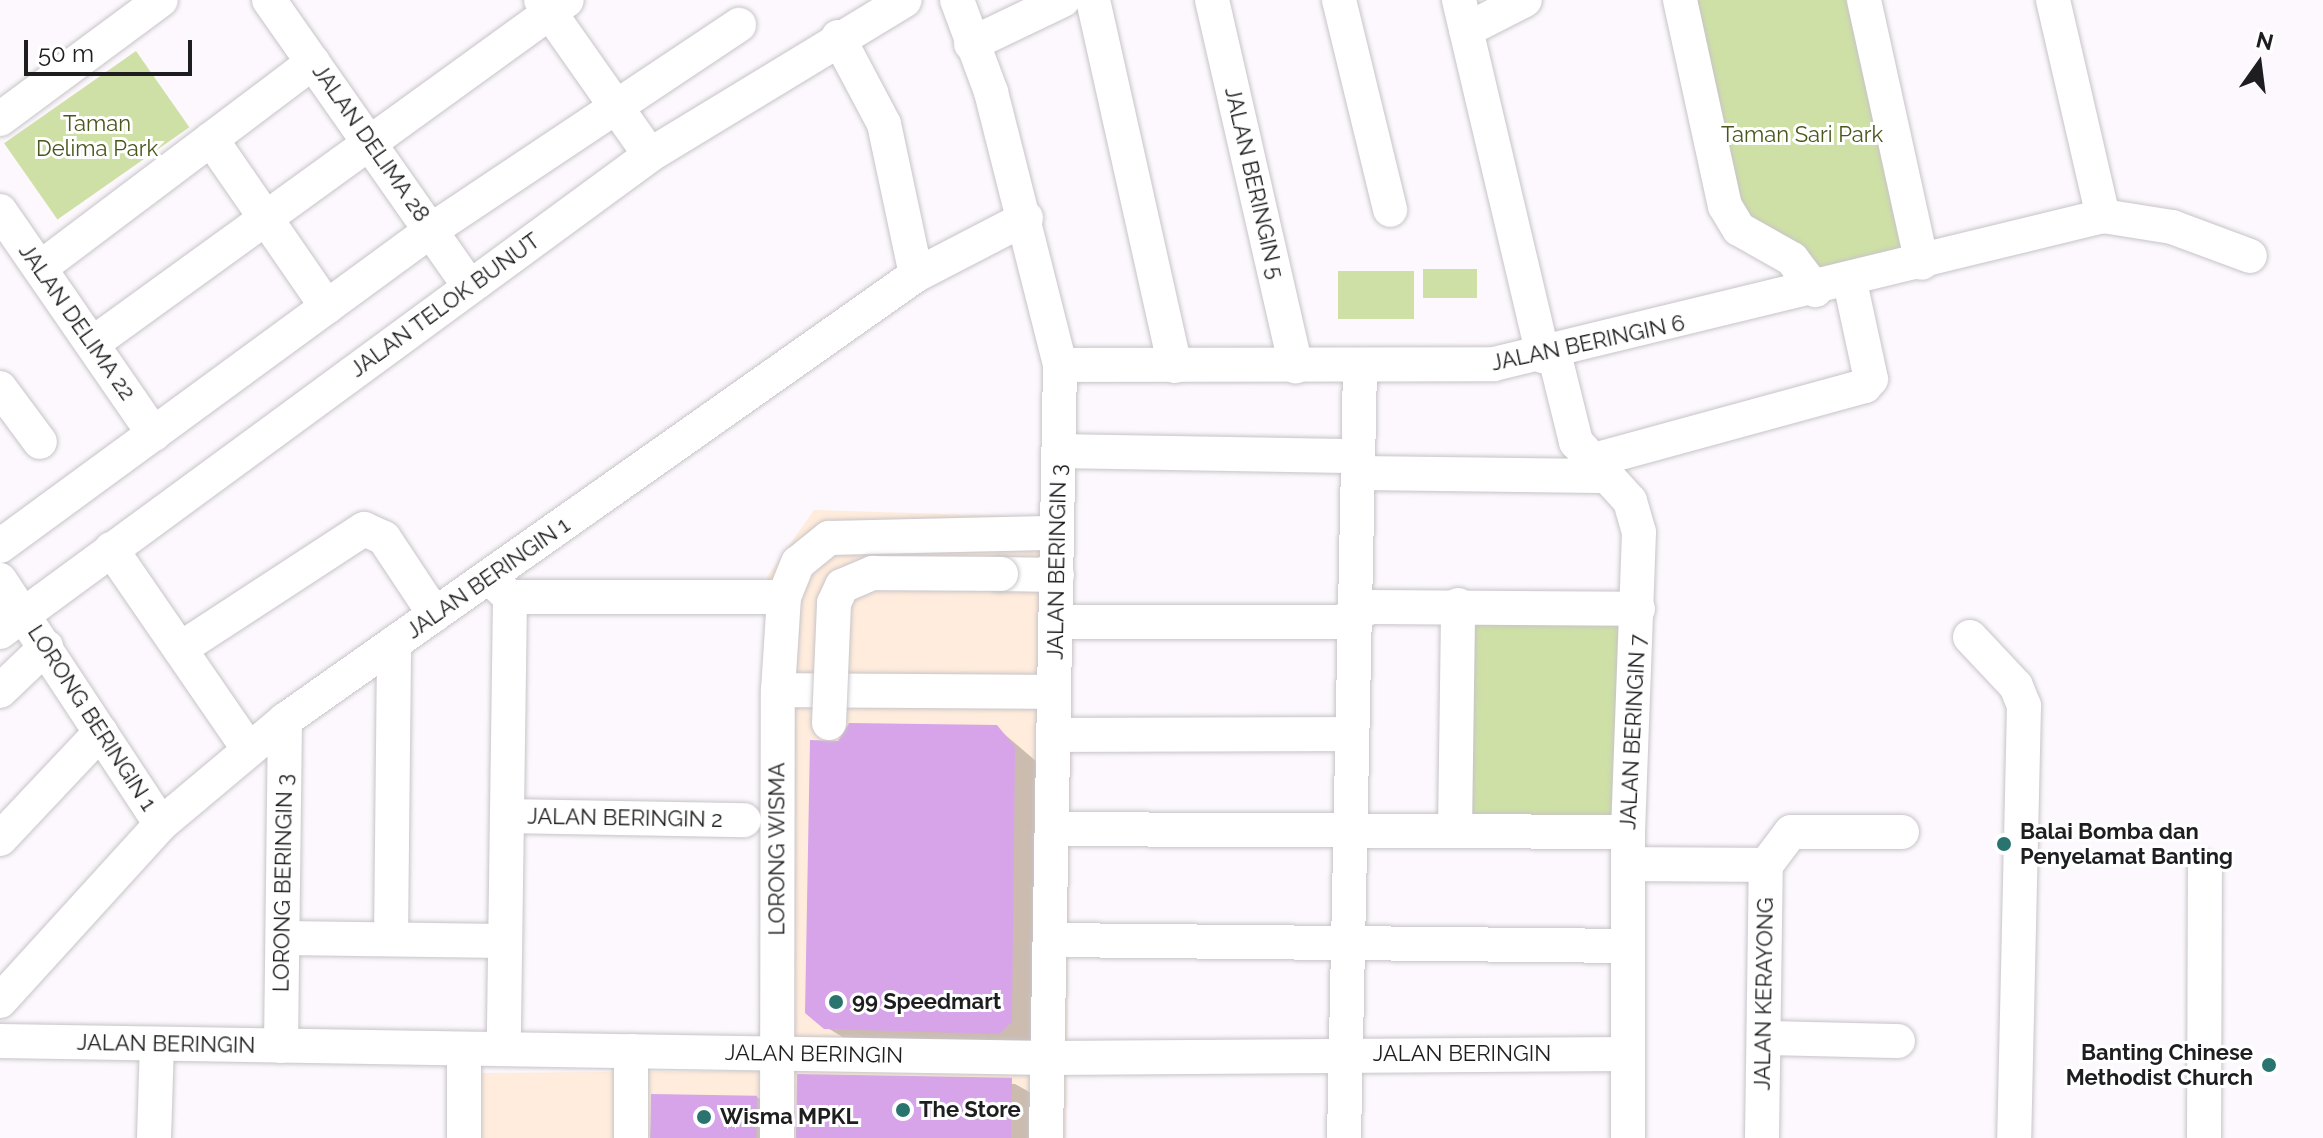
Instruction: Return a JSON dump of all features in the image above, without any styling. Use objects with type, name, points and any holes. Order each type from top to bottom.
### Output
[{"type":"street","points":[[0,119],[161,0]]},
{"type":"street","name":"JALAN DELIMA 28","points":[[269,0],[433,229],[470,287]]},
{"type":"street","name":"JALAN TELOK BUNUT","points":[[12,622],[650,155],[838,37],[905,0]]},
{"type":"street","name":"JALAN BERINGIN 3","points":[[957,0],[1026,218],[1060,365],[1046,1138]]},
{"type":"street","points":[[971,44],[1063,0]]},
{"type":"street","points":[[1093,0],[1175,366]]},
{"type":"street","name":"JALAN BERINGIN 5","points":[[1212,0],[1296,366]]},
{"type":"street","points":[[1339,0],[1390,210]]},
{"type":"street","points":[[1462,15],[1525,0]]},
{"type":"street","points":[[1680,0],[1725,206],[1739,229],[1792,259],[1815,290]]},
{"type":"street","points":[[1864,0],[1922,263]]},
{"type":"street","points":[[2053,0],[2103,216],[2172,227],[2250,256]]},
{"type":"street","points":[[92,344],[269,219],[552,4],[614,108],[650,155]]},
{"type":"street","name":"JALAN BERINGIN 7","points":[[1462,15],[1548,354],[1594,469],[1635,511],[1638,609],[1628,848],[1628,1138]]},
{"type":"street","points":[[0,546],[433,229],[739,25]]},
{"type":"street","points":[[838,37],[884,124],[916,275]]},
{"type":"street","points":[[40,268],[313,62]]},
{"type":"street","points":[[211,139],[327,307]]},
{"type":"street","name":"JALAN DELIMA 22","points":[[0,211],[154,434]]},
{"type":"street","name":"JALAN BERINGIN 6","points":[[1060,365],[1460,367],[1548,354],[1850,282],[2103,216]]},
{"type":"street","name":"JALAN BERINGIN 1","points":[[0,1001],[161,824],[248,748],[435,615],[499,587],[916,275],[1026,218]]},
{"type":"street","points":[[1059,451],[1358,464],[1594,469],[1865,386],[1871,379],[1850,282]]},
{"type":"street","points":[[1344,1138],[1360,367]]},
{"type":"street","points":[[0,388],[40,442]]},
{"type":"street","points":[[180,649],[364,529],[384,538],[435,615]]},
{"type":"street","name":"LORONG WISMA","points":[[777,1138],[778,690],[784,597],[798,563],[829,538],[1057,533]]},
{"type":"street","points":[[111,549],[248,748]]},
{"type":"street","points":[[829,723],[834,603],[842,586],[873,573],[1057,575]]},
{"type":"street","name":"LORONG BERINGIN 1","points":[[0,580],[12,622],[46,647],[161,824]]},
{"type":"street","points":[[504,1049],[507,816],[499,587],[784,597]]},
{"type":"street","points":[[1455,830],[1458,605]]},
{"type":"street","points":[[1056,622],[1340,622],[1356,612],[1458,605],[1638,609]]},
{"type":"street","points":[[1970,637],[2016,686],[2024,706],[2014,1138]]},
{"type":"street","points":[[391,939],[394,643]]},
{"type":"street","points":[[0,691],[46,647]]},
{"type":"street","points":[[778,690],[1054,692]]},
{"type":"street","name":"LORONG BERINGIN 3","points":[[281,1046],[285,720]]},
{"type":"street","points":[[0,839],[101,732]]},
{"type":"street","points":[[1054,735],[1352,734]]},
{"type":"street","name":"JALAN BERINGIN 2","points":[[507,816],[744,820]]},
{"type":"street","points":[[1052,829],[1455,830],[1628,848],[1769,858],[1791,832],[1902,832]]},
{"type":"street","name":"JALAN KERAYONG","points":[[1762,1138],[1769,858]]},
{"type":"street","points":[[2204,1138],[2205,868]]},
{"type":"street","points":[[283,938],[505,941]]},
{"type":"street","points":[[1050,940],[1628,946]]},
{"type":"street","points":[[1764,1038],[1898,1041]]},
{"type":"street","name":"JALAN BERINGIN","points":[[0,1041],[1048,1058],[1346,1053],[1628,1054]]},
{"type":"street","points":[[154,1138],[157,1044]]},
{"type":"street","points":[[464,1049],[464,1138]]},
{"type":"street","points":[[631,1051],[631,1138]]},
{"type":"shaded area","points":[[814,510],[1074,518],[1066,1138],[478,1138],[478,1073],[758,1071],[767,577]]},
{"type":"green space","name":"Taman Sari Park","points":[[1681,0],[1862,0],[1921,258],[1813,286],[1741,228]]},
{"type":"green space","name":"Taman Delima Park","points":[[136,51],[189,127],[57,220],[4,143]]},
{"type":"green space","points":[[1423,269],[1477,269],[1477,298],[1423,298]]},
{"type":"green space","points":[[1338,271],[1414,271],[1414,319],[1338,319]]},
{"type":"green space","points":[[1458,605],[1638,608],[1634,833],[1454,830]]},
{"type":"building","points":[[849,723],[997,725],[1015,747],[1012,1022],[999,1034],[824,1029],[805,1013],[810,740],[838,741]]},
{"type":"building","name":"The Store","points":[[797,1074],[1012,1078],[1011,1138],[796,1138]]},
{"type":"building","name":"Wisma MPKL","points":[[651,1094],[757,1096],[756,1138],[650,1138]]},
{"type":"place","name":"Balai Bomba dan Penyelamat Banting","points":[[2004,844]]},
{"type":"place","name":"99 Speedmart","points":[[836,1002]]},
{"type":"place","name":"Banting Chinese Methodist Church","points":[[2269,1065]]},
{"type":"place","name":"The Store","points":[[903,1110]]},
{"type":"place","name":"Wisma MPKL","points":[[704,1117]]}]
